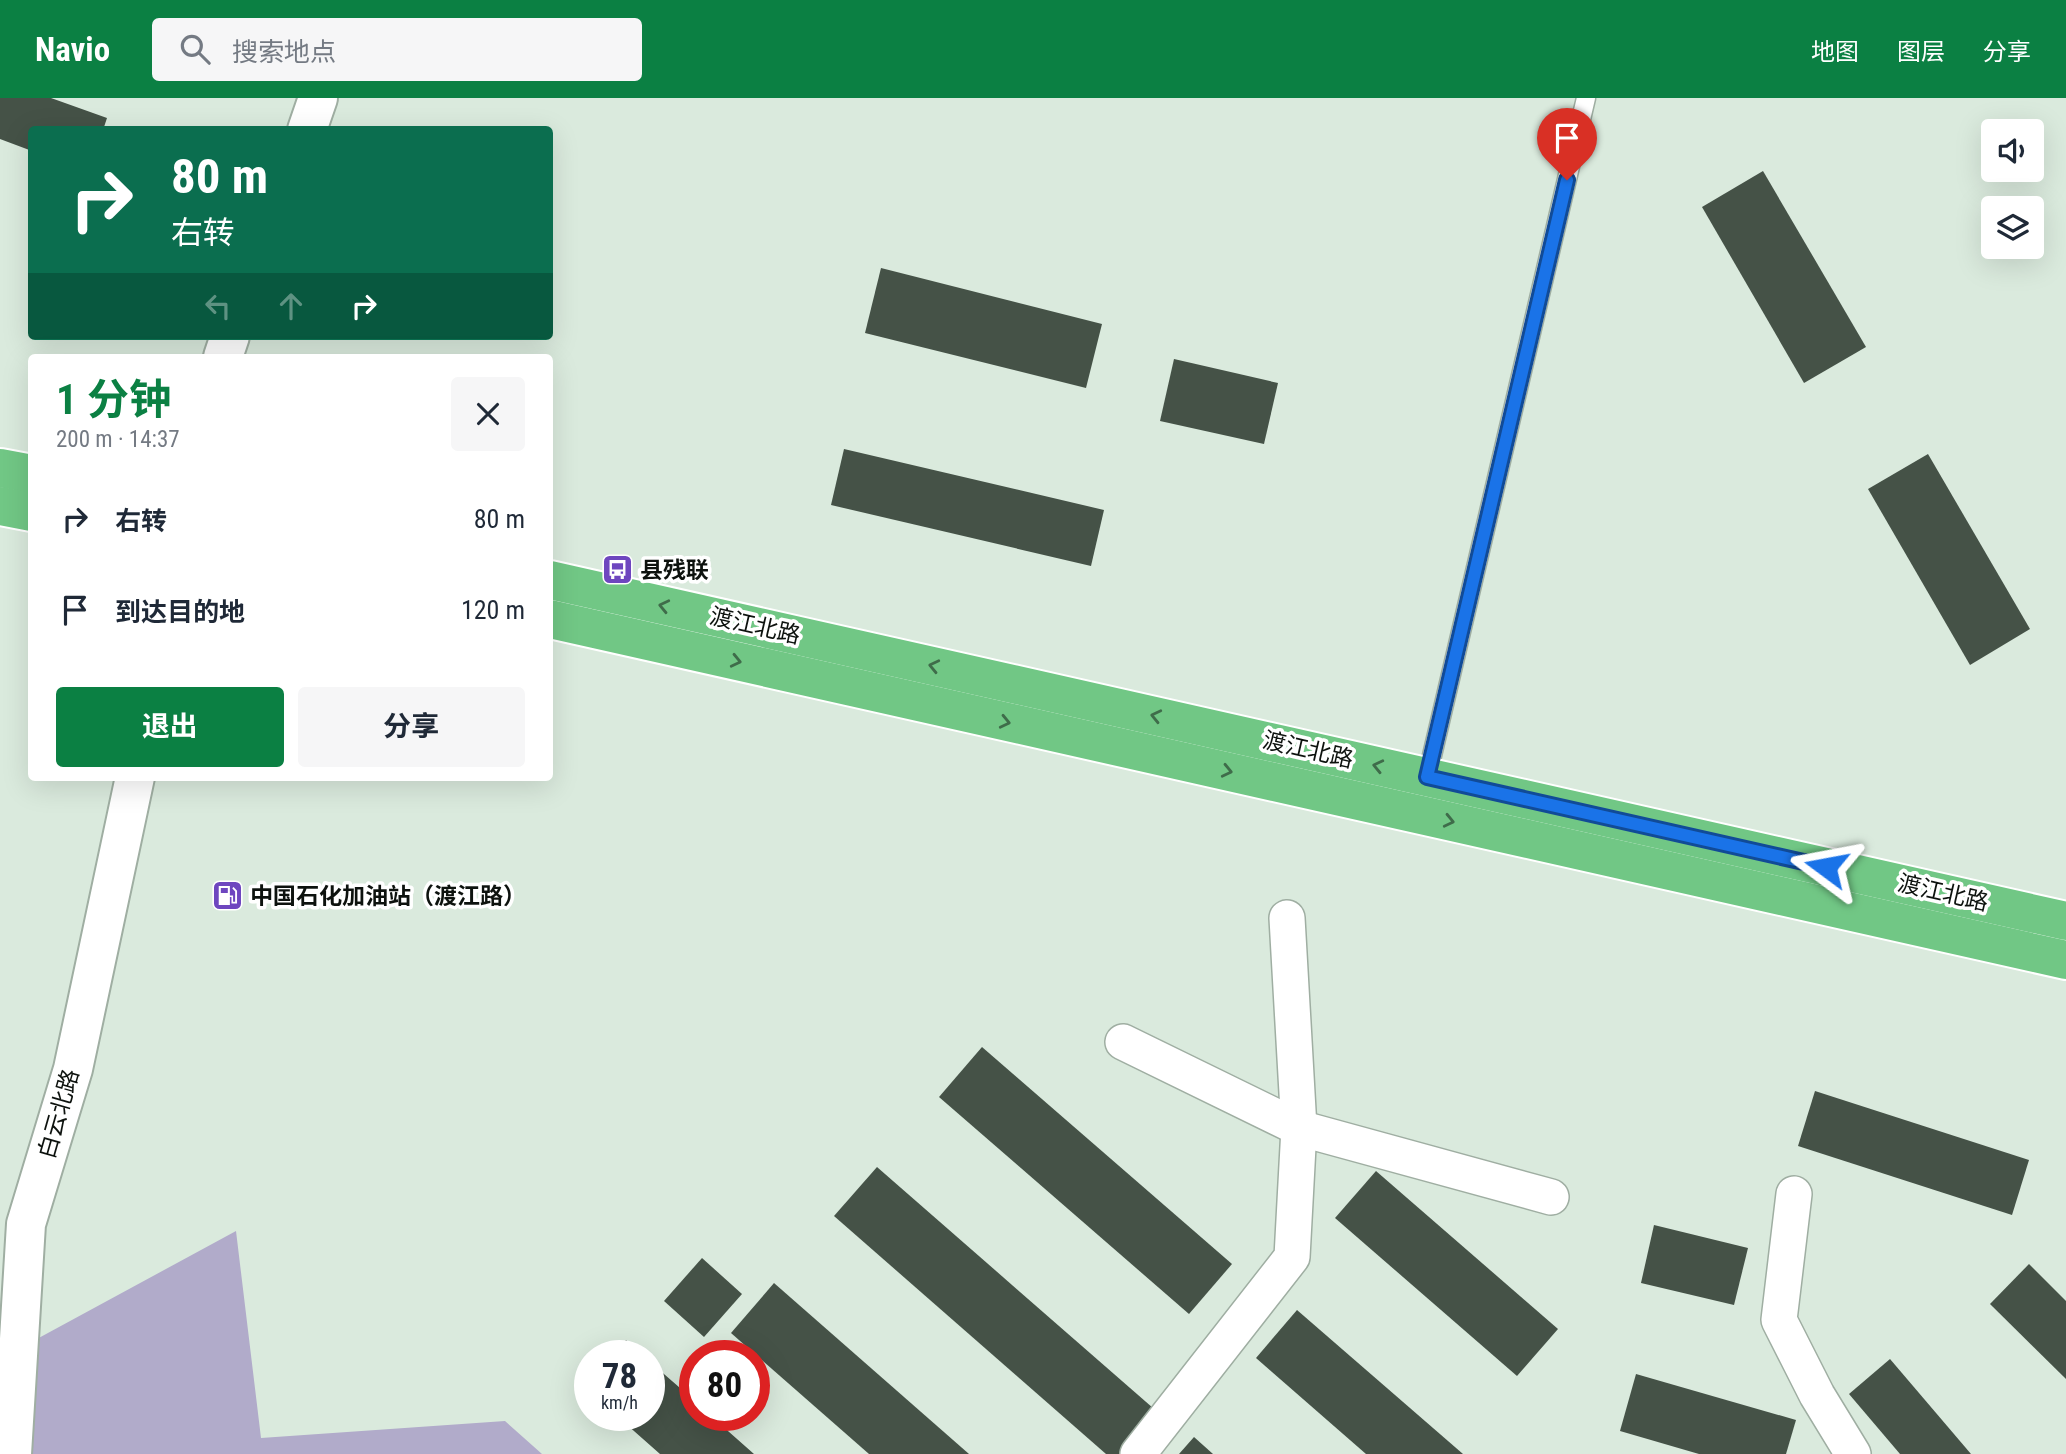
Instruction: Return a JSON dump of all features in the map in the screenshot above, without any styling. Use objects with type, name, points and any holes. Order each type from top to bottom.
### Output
[{"type":"highway","points":[[0,468],[28,473]]},
{"type":"highway","points":[[0,506],[28,511]]},
{"type":"highway","name":"渡江北路","points":[[553,581],[2066,921]]},
{"type":"highway","name":"渡江北路","points":[[553,620],[2066,960]]},
{"type":"street","points":[[308,126],[318,98]]},
{"type":"street","name":"白云北路","points":[[12,1454],[26,1224],[73,1069],[134,781]]},
{"type":"street","points":[[1138,1454],[1292,1257],[1299,1128],[1287,918]]},
{"type":"street","points":[[1123,1042],[1299,1128],[1551,1197]]},
{"type":"street","points":[[1794,1194],[1779,1320],[1817,1395],[1853,1454]]},
{"type":"lane","points":[[1427,777],[1586,98]]},
{"type":"shaded area","points":[[236,1231],[261,1438],[505,1421],[542,1454],[0,1454],[0,1359]]},
{"type":"building","points":[[0,98],[51,98],[107,118],[104,126],[28,126],[28,150],[0,139]]},
{"type":"building","points":[[1763,171],[1866,347],[1804,383],[1702,207]]},
{"type":"building","points":[[881,268],[1102,324],[1086,388],[865,333]]},
{"type":"building","points":[[1174,359],[1278,383],[1264,444],[1160,421]]},
{"type":"building","points":[[844,449],[1104,510],[1091,566],[831,505]]},
{"type":"building","points":[[1928,454],[2030,629],[1970,665],[1868,489]]},
{"type":"building","points":[[982,1047],[1232,1264],[1189,1314],[939,1097]]},
{"type":"building","points":[[1815,1091],[2029,1160],[2012,1215],[1798,1146]]},
{"type":"building","points":[[877,1167],[1161,1415],[1126,1454],[1106,1454],[834,1216]]},
{"type":"building","points":[[1376,1171],[1558,1329],[1517,1376],[1335,1218]]},
{"type":"building","points":[[1654,1225],[1748,1248],[1734,1305],[1641,1283]]},
{"type":"building","points":[[702,1258],[742,1294],[704,1337],[664,1301]]},
{"type":"building","points":[[2029,1264],[2066,1301],[2066,1379],[1990,1304]]},
{"type":"building","points":[[774,1283],[969,1454],[869,1454],[770,1367],[770,1340],[739,1340],[731,1333]]},
{"type":"building","points":[[1297,1310],[1463,1454],[1366,1454],[1256,1358]]},
{"type":"building","points":[[1890,1359],[1971,1454],[1900,1454],[1849,1394]]},
{"type":"building","points":[[1636,1374],[1796,1420],[1786,1454],[1699,1454],[1620,1431]]},
{"type":"building","points":[[665,1375],[679,1387],[679,1431],[728,1431],[754,1454],[660,1454],[634,1431],[665,1431]]},
{"type":"building","points":[[1194,1437],[1213,1454],[1179,1454]]},
{"type":"place","name":"县残联","points":[[617,570]]},
{"type":"place","name":"中国石化加油站（渡江路）","points":[[227,896]]},
{"type":"route","points":[[1567,180],[1427,777],[1826,867]]}]
